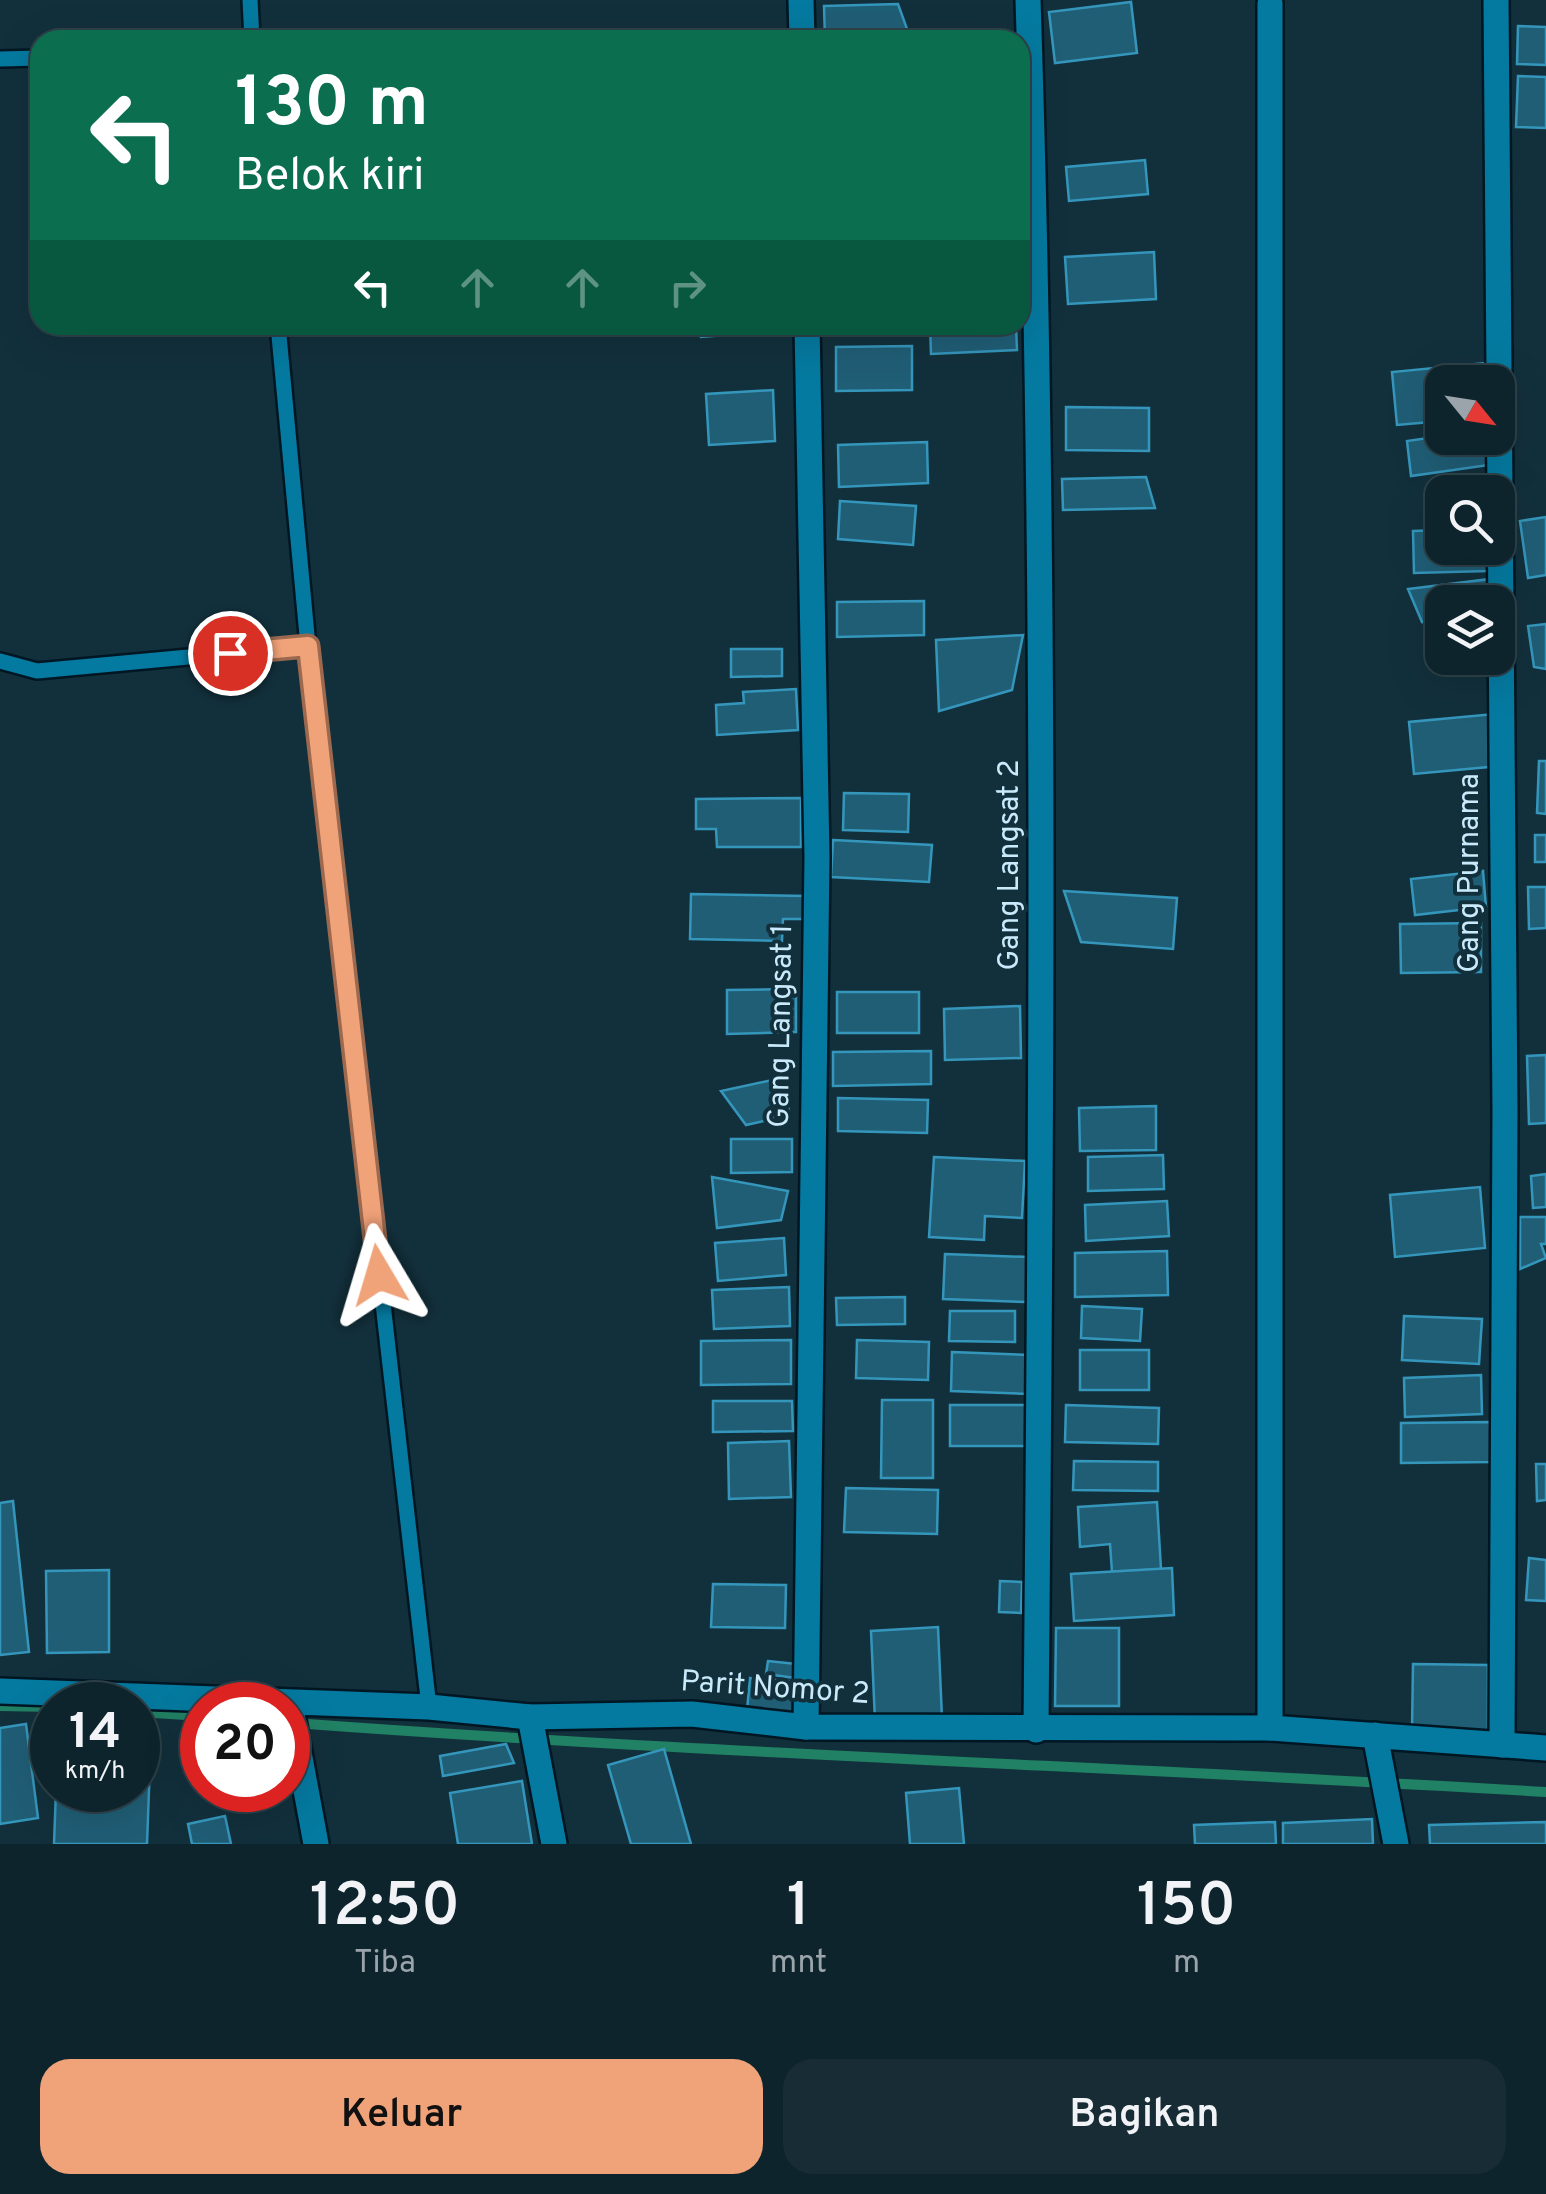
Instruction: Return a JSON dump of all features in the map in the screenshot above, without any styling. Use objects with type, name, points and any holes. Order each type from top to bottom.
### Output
[{"type":"street","points":[[801,0],[802,30]]},
{"type":"street","name":"Gang Langsat 2","points":[[1028,0],[1029,30]]},
{"type":"street","name":"Gang Purnama","points":[[1496,0],[1505,1092],[1502,1745]]},
{"type":"street","points":[[1270,4],[1270,1728]]},
{"type":"street","name":"Gang Langsat 2","points":[[1030,62],[1040,374],[1043,803],[1036,1730]]},
{"type":"street","name":"Gang Langsat 1","points":[[806,1728],[816,857],[807,335]]},
{"type":"street","name":"Parit Nomor 2","points":[[0,1691],[180,1699]]},
{"type":"street","name":"Parit Nomor 2","points":[[310,1705],[430,1708],[530,1717],[692,1714],[806,1728],[1270,1728],[1546,1748]]},
{"type":"street","points":[[530,1717],[554,1844]]},
{"type":"street","points":[[1375,1735],[1396,1844]]},
{"type":"street","points":[[310,1812],[316,1844]]},
{"type":"lane","points":[[250,0],[252,30]]},
{"type":"lane","points":[[0,59],[30,58]]},
{"type":"lane","points":[[279,335],[308,646],[430,1708]]},
{"type":"lane","points":[[0,661],[36,671],[308,646]]},
{"type":"building","points":[[1131,2],[1137,53],[1055,63],[1049,12]]},
{"type":"building","points":[[898,4],[907,30],[825,30],[824,6]]},
{"type":"building","points":[[1518,26],[1546,27],[1546,65],[1517,64]]},
{"type":"building","points":[[1518,76],[1546,77],[1546,128],[1516,127]]},
{"type":"building","points":[[1145,160],[1148,194],[1069,201],[1066,167]]},
{"type":"building","points":[[1154,252],[1156,299],[1068,304],[1065,257]]},
{"type":"building","points":[[930,335],[1016,335],[1017,350],[931,354]]},
{"type":"building","points":[[912,346],[912,390],[836,391],[836,347]]},
{"type":"building","points":[[1425,369],[1425,423],[1397,425],[1392,372]]},
{"type":"building","points":[[773,390],[775,441],[709,445],[706,394]]},
{"type":"building","points":[[1066,407],[1149,408],[1149,451],[1066,450]]},
{"type":"building","points":[[1425,438],[1425,455],[1488,455],[1489,465],[1411,476],[1407,441]]},
{"type":"building","points":[[927,442],[928,483],[839,487],[838,445]]},
{"type":"building","points":[[1146,477],[1155,508],[1063,510],[1062,479]]},
{"type":"building","points":[[840,501],[916,506],[913,545],[838,539]]},
{"type":"building","points":[[1546,517],[1546,575],[1528,578],[1520,521]]},
{"type":"building","points":[[1413,531],[1425,531],[1425,565],[1488,565],[1488,571],[1414,573]]},
{"type":"building","points":[[1490,579],[1491,585],[1441,585]]},
{"type":"building","points":[[1425,587],[1425,622],[1422,622],[1408,589]]},
{"type":"building","points":[[924,601],[924,635],[837,637],[837,602]]},
{"type":"building","points":[[1546,624],[1546,669],[1534,667],[1528,626]]},
{"type":"building","points":[[1023,635],[1012,690],[939,711],[936,640]]},
{"type":"building","points":[[731,649],[782,649],[782,676],[731,677]]},
{"type":"building","points":[[796,689],[798,730],[717,735],[716,705],[744,703],[743,692]]},
{"type":"building","points":[[1494,714],[1499,766],[1414,774],[1409,722]]},
{"type":"building","points":[[1539,761],[1546,761],[1546,814],[1537,813]]},
{"type":"building","points":[[844,793],[909,794],[908,832],[843,830]]},
{"type":"building","points":[[801,798],[801,847],[717,847],[716,829],[696,829],[696,799]]},
{"type":"building","points":[[1535,835],[1546,835],[1546,862],[1535,862]]},
{"type":"building","points":[[833,840],[932,845],[929,882],[831,877]]},
{"type":"building","points":[[1483,871],[1486,907],[1415,915],[1411,879]]},
{"type":"building","points":[[1528,887],[1546,887],[1546,928],[1529,929]]},
{"type":"building","points":[[1064,891],[1177,898],[1173,949],[1081,942]]},
{"type":"building","points":[[691,894],[807,896],[806,919],[783,919],[782,941],[690,939]]},
{"type":"building","points":[[1481,923],[1481,972],[1401,973],[1400,924]]},
{"type":"building","points":[[796,989],[796,1032],[727,1034],[727,990]]},
{"type":"building","points":[[837,992],[919,992],[919,1033],[837,1033]]},
{"type":"building","points":[[1020,1006],[1021,1058],[945,1060],[944,1009]]},
{"type":"building","points":[[931,1051],[931,1084],[833,1086],[833,1052]]},
{"type":"building","points":[[1546,1055],[1546,1123],[1529,1124],[1527,1056]]},
{"type":"building","points":[[782,1078],[790,1115],[746,1125],[721,1091]]},
{"type":"building","points":[[838,1098],[928,1100],[927,1133],[838,1131]]},
{"type":"building","points":[[1156,1106],[1156,1150],[1080,1151],[1079,1108]]},
{"type":"building","points":[[731,1139],[792,1139],[792,1172],[731,1173]]},
{"type":"building","points":[[1163,1155],[1164,1189],[1088,1191],[1088,1157]]},
{"type":"building","points":[[934,1157],[1025,1161],[1022,1218],[985,1216],[984,1240],[929,1237]]},
{"type":"building","points":[[1546,1174],[1546,1207],[1533,1208],[1531,1176]]},
{"type":"building","points":[[712,1177],[788,1191],[781,1220],[717,1228]]},
{"type":"building","points":[[1480,1187],[1485,1248],[1395,1257],[1390,1195]]},
{"type":"building","points":[[1167,1201],[1169,1236],[1086,1241],[1085,1205]]},
{"type":"building","points":[[1520,1217],[1546,1217],[1546,1244],[1541,1244],[1546,1258],[1520,1269]]},
{"type":"building","points":[[784,1238],[786,1275],[718,1281],[715,1243]]},
{"type":"building","points":[[1167,1251],[1168,1295],[1075,1297],[1075,1253]]},
{"type":"building","points":[[945,1254],[1028,1257],[1026,1302],[943,1299]]},
{"type":"building","points":[[789,1287],[790,1326],[714,1329],[712,1290]]},
{"type":"building","points":[[905,1297],[905,1324],[837,1325],[836,1298]]},
{"type":"building","points":[[1082,1306],[1142,1309],[1140,1341],[1081,1338]]},
{"type":"building","points":[[950,1311],[1015,1311],[1015,1342],[949,1341]]},
{"type":"building","points":[[1404,1316],[1482,1319],[1479,1364],[1402,1360]]},
{"type":"building","points":[[791,1340],[791,1384],[701,1385],[701,1341]]},
{"type":"building","points":[[857,1340],[929,1342],[928,1380],[856,1378]]},
{"type":"building","points":[[1080,1350],[1149,1350],[1149,1390],[1080,1390]]},
{"type":"building","points":[[952,1352],[1029,1355],[1028,1394],[951,1391]]},
{"type":"building","points":[[1481,1375],[1482,1414],[1405,1417],[1404,1378]]},
{"type":"building","points":[[882,1400],[933,1400],[933,1478],[881,1478]]},
{"type":"building","points":[[713,1401],[792,1401],[793,1431],[713,1432]]},
{"type":"building","points":[[950,1405],[1027,1405],[1027,1446],[950,1446]]},
{"type":"building","points":[[1066,1405],[1159,1408],[1158,1444],[1065,1442]]},
{"type":"building","points":[[1490,1422],[1491,1462],[1401,1463],[1401,1423]]},
{"type":"building","points":[[789,1441],[791,1497],[729,1499],[728,1443]]},
{"type":"building","points":[[1074,1461],[1158,1462],[1158,1491],[1073,1490]]},
{"type":"building","points":[[1536,1464],[1546,1464],[1546,1500],[1537,1501]]},
{"type":"building","points":[[846,1488],[938,1490],[937,1534],[844,1532]]},
{"type":"building","points":[[13,1501],[29,1652],[0,1655],[0,1503]]},
{"type":"building","points":[[1157,1502],[1161,1569],[1112,1572],[1110,1544],[1080,1547],[1078,1507]]},
{"type":"building","points":[[1529,1558],[1546,1560],[1546,1601],[1526,1600]]},
{"type":"building","points":[[1172,1568],[1174,1615],[1074,1621],[1071,1574]]},
{"type":"building","points":[[109,1570],[109,1652],[47,1653],[46,1571]]},
{"type":"building","points":[[1000,1581],[1022,1582],[1021,1613],[999,1612]]},
{"type":"building","points":[[713,1584],[786,1585],[785,1628],[711,1627]]},
{"type":"building","points":[[938,1627],[942,1718],[875,1721],[871,1631]]},
{"type":"building","points":[[1056,1628],[1119,1628],[1119,1706],[1055,1706]]},
{"type":"building","points":[[768,1661],[797,1664],[795,1678],[766,1674]]},
{"type":"building","points":[[1413,1664],[1488,1665],[1488,1731],[1412,1730]]},
{"type":"building","points":[[750,1678],[799,1682],[796,1714],[747,1710]]},
{"type":"building","points":[[26,1724],[30,1812],[37,1812],[38,1818],[0,1824],[0,1728]]},
{"type":"building","points":[[506,1744],[514,1763],[443,1776],[440,1756]]},
{"type":"building","points":[[664,1749],[691,1844],[631,1844],[608,1765]]},
{"type":"building","points":[[522,1781],[532,1844],[458,1844],[450,1793]]},
{"type":"building","points":[[959,1788],[964,1844],[910,1844],[906,1793]]},
{"type":"building","points":[[55,1812],[148,1812],[147,1844],[54,1844]]},
{"type":"building","points":[[225,1816],[231,1844],[192,1844],[188,1824]]},
{"type":"building","points":[[1372,1819],[1373,1844],[1283,1844],[1283,1823]]},
{"type":"building","points":[[1275,1822],[1276,1844],[1195,1844],[1194,1825]]},
{"type":"building","points":[[1546,1822],[1546,1844],[1430,1844],[1429,1825]]},
{"type":"waterway","points":[[0,1706],[30,1707]]},
{"type":"waterway","points":[[160,1713],[180,1715]]},
{"type":"waterway","points":[[310,1724],[1546,1792]]},
{"type":"route","points":[[230,653],[308,646],[379,1275]]}]
